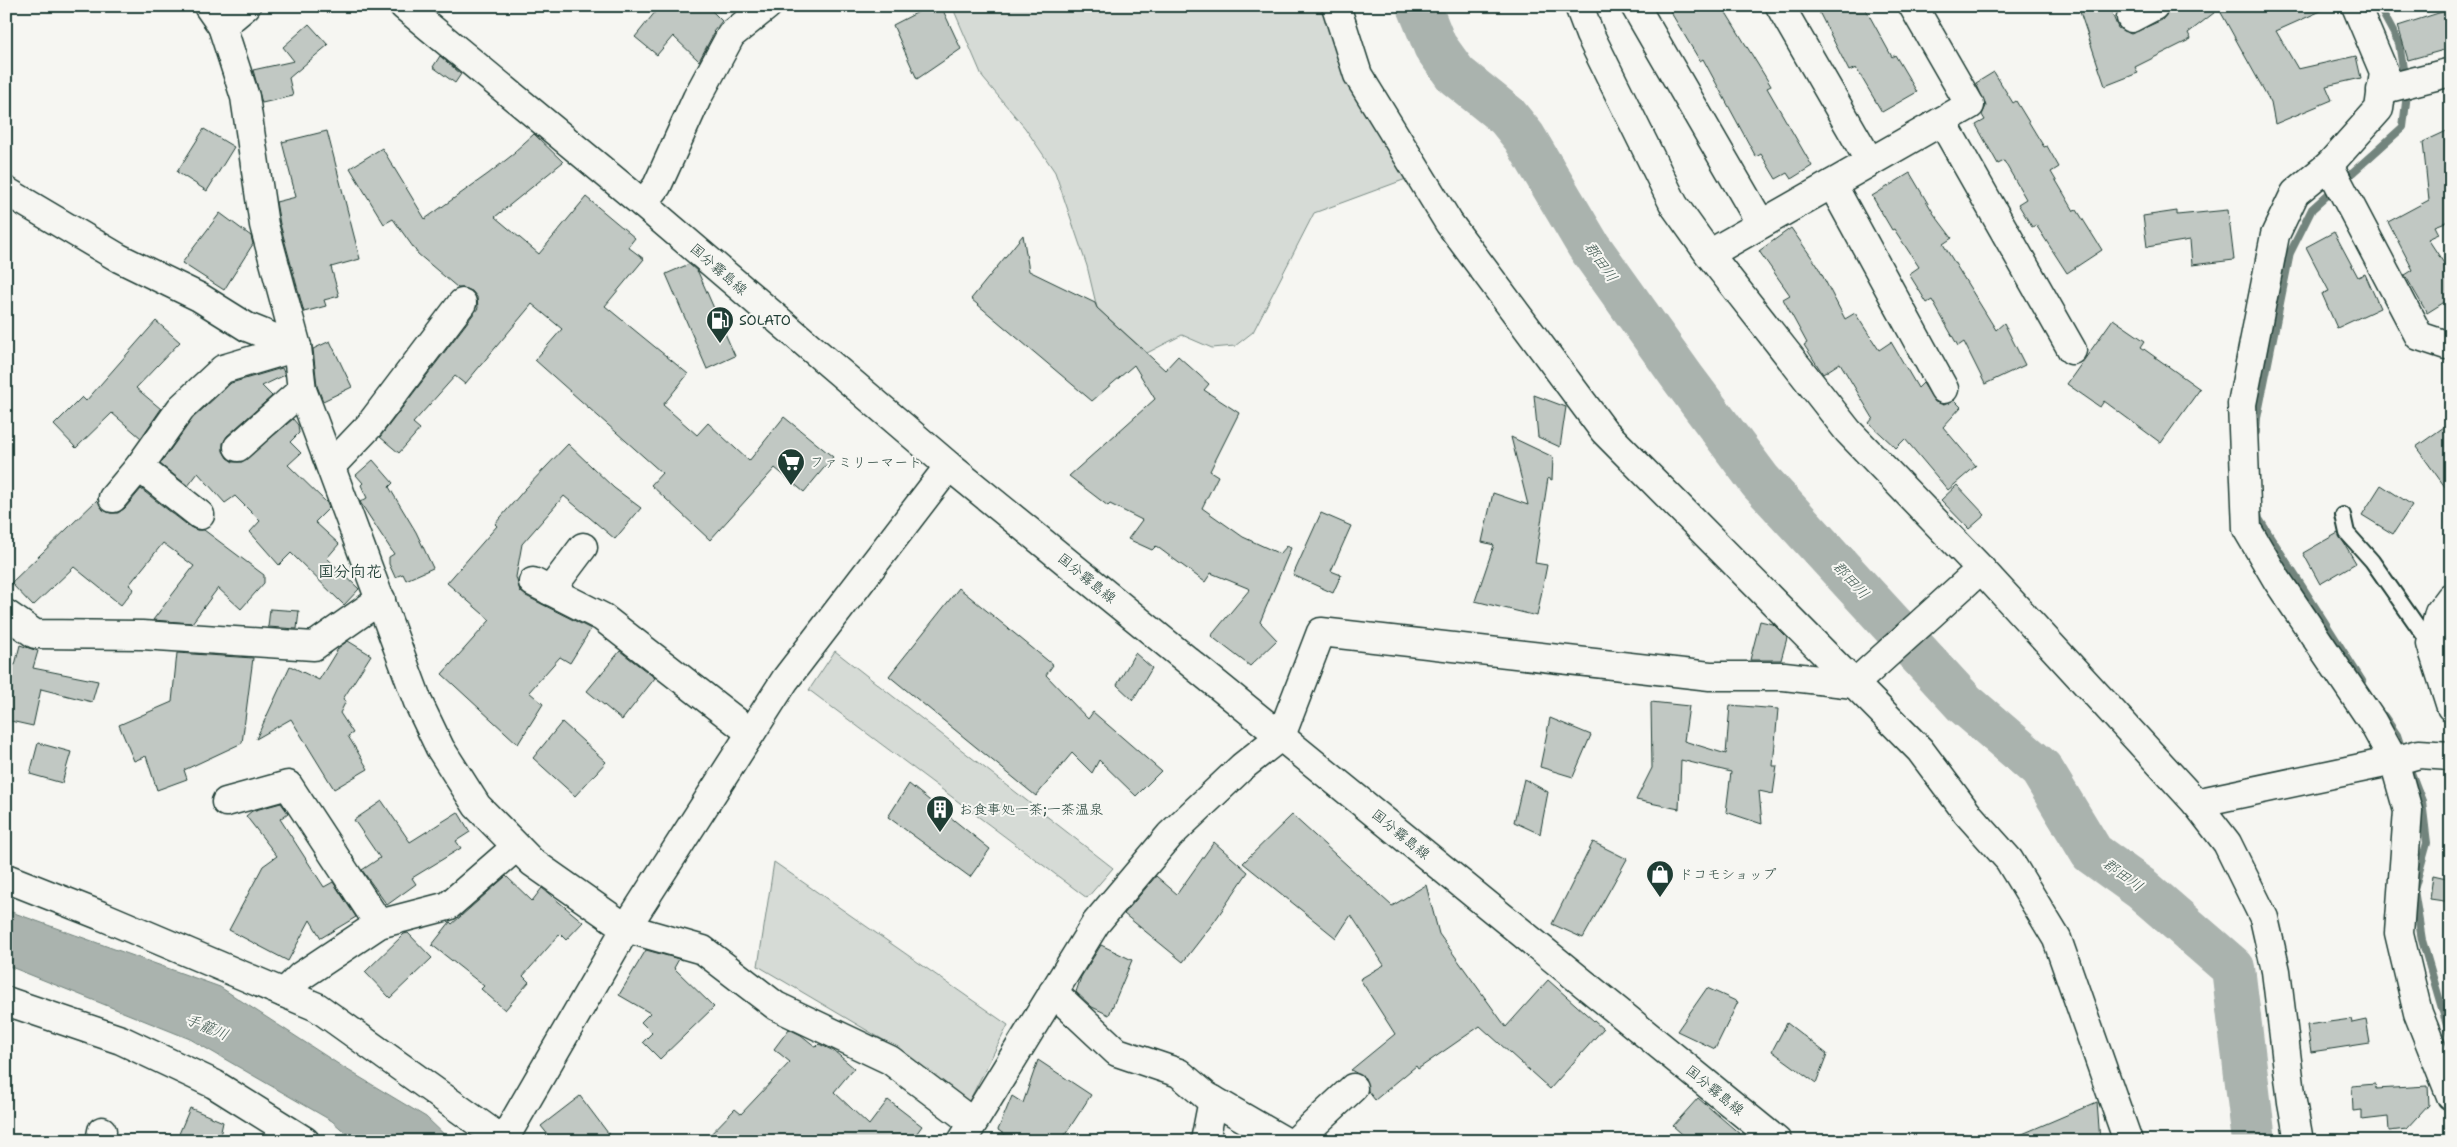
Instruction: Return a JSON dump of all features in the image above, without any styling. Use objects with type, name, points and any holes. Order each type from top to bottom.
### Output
[{"type":"street","points":[[246,6],[215,16],[244,97],[264,225],[297,347],[302,390],[418,702],[440,748],[477,806],[532,862],[626,928],[703,950],[776,1006],[890,1060],[967,1131],[1096,923],[1170,836],[1242,767],[1281,736],[1321,632],[1710,676],[1784,676],[1854,684],[1981,569]]},
{"type":"street","name":"国分霧島線","points":[[404,6],[643,204],[949,466],[1777,1141]]},
{"type":"street","points":[[643,204],[657,186],[697,98],[732,35],[767,6]]},
{"type":"street","points":[[1336,6],[1358,75],[1449,223],[1604,431],[1920,750],[1967,813],[2009,860],[2057,939],[2128,1141]]},
{"type":"street","points":[[1579,6],[1590,35],[1674,205],[1708,254],[1848,430],[1981,569],[2196,803],[2227,844],[2264,918],[2276,971],[2292,1102],[2299,1141]]},
{"type":"street","points":[[1635,6],[1761,224]]},
{"type":"street","points":[[1780,6],[1870,162]]},
{"type":"street","points":[[1708,254],[1970,105],[1912,6]]},
{"type":"street","points":[[2356,6],[2384,72],[2386,89],[2379,108],[2336,178],[2295,193],[2275,235],[2242,404],[2247,529],[2278,580],[2372,720],[2394,762],[2408,811],[2400,933],[2418,1013],[2451,1096]]},
{"type":"street","points":[[2386,89],[2451,72]]},
{"type":"street","points":[[1942,121],[2072,350]]},
{"type":"street","points":[[2336,178],[2419,336],[2446,345],[2451,343]]},
{"type":"street","points":[[1832,184],[1944,389]]},
{"type":"street","points":[[6,190],[119,258],[199,296],[247,327],[297,347]]},
{"type":"street","points":[[331,466],[369,426],[462,303]]},
{"type":"street","points":[[114,498],[140,467],[180,408],[223,369],[297,347]]},
{"type":"street","points":[[238,447],[302,390]]},
{"type":"street","points":[[6,878],[317,1007],[504,1141],[626,928],[785,680],[949,466]]},
{"type":"street","points":[[140,467],[200,515]]},
{"type":"street","points":[[583,547],[542,586],[602,617],[751,733]]},
{"type":"street","points":[[2451,597],[2439,614],[2431,644],[2451,707]]},
{"type":"street","points":[[6,614],[35,634],[142,635],[314,646],[380,600]]},
{"type":"street","points":[[2196,803],[2394,762],[2419,754],[2451,756]]},
{"type":"street","points":[[226,802],[288,785],[379,924]]},
{"type":"street","points":[[284,993],[301,976],[379,924],[448,906],[516,847]]},
{"type":"street","points":[[1053,992],[1118,1052],[1179,1072],[1213,1100],[1284,1141]]},
{"type":"street","points":[[6,1001],[121,1040],[206,1080],[305,1141]]},
{"type":"street","points":[[1296,1141],[1353,1088]]},
{"type":"street","points":[[1205,1141],[1213,1100]]},
{"type":"lane","points":[[2343,515],[2348,533],[2372,561],[2431,644]]},
{"type":"shaded area","points":[[952,6],[1322,6],[1347,83],[1406,179],[1314,213],[1253,332],[1235,346],[1212,348],[1182,335],[1147,353],[1097,308],[1087,266],[1055,172],[1025,128],[983,78]]},
{"type":"shaded area","points":[[835,651],[1113,868],[1087,898],[809,690]]},
{"type":"shaded area","points":[[774,862],[1008,1025],[961,1117],[902,1051],[758,966]]},
{"type":"water","name":"手籠川","points":[[6,910],[220,987],[346,1069],[426,1117],[451,1141],[355,1141],[332,1121],[190,1039],[6,965]]},
{"type":"building","points":[[660,6],[707,6],[722,21],[713,32],[699,61],[673,36],[657,55],[635,37]]},
{"type":"building","points":[[930,6],[941,6],[961,49],[917,79],[893,25]]},
{"type":"building","points":[[1667,6],[1722,6],[1771,86],[1767,88],[1812,166],[1791,179],[1787,173],[1776,179],[1761,154],[1756,157],[1703,59],[1700,61]]},
{"type":"building","points":[[1816,6],[1864,6],[1892,57],[1895,55],[1917,92],[1882,112],[1856,68],[1849,71]]},
{"type":"building","points":[[2078,6],[2109,6],[2118,28],[2131,34],[2162,20],[2170,6],[2332,6],[2276,31],[2298,69],[2356,56],[2361,78],[2326,86],[2332,100],[2275,124],[2271,103],[2219,9],[2188,33],[2191,39],[2135,67],[2138,73],[2105,86]]},
{"type":"building","points":[[2451,9],[2451,48],[2408,60],[2398,26]]},
{"type":"building","points":[[309,24],[328,45],[289,78],[293,96],[262,103],[253,70],[294,61],[283,47]]},
{"type":"building","points":[[440,56],[461,74],[455,83],[433,67]]},
{"type":"building","points":[[1994,72],[2013,103],[2016,101],[2044,147],[2047,146],[2059,167],[2051,172],[2074,211],[2077,210],[2102,250],[2067,273],[2036,225],[2032,227],[2018,204],[2026,199],[2004,161],[1998,164],[1976,125],[1985,120],[1982,115],[1986,106],[1976,83]]},
{"type":"building","points":[[204,129],[234,147],[207,191],[177,172]]},
{"type":"building","points":[[2451,129],[2451,220],[2435,226],[2439,234],[2428,239],[2451,274],[2451,298],[2427,313],[2405,275],[2413,270],[2388,222],[2429,200],[2423,142]]},
{"type":"building","points":[[327,131],[360,259],[331,267],[339,296],[324,300],[326,306],[304,312],[280,224],[276,202],[296,197],[282,142]]},
{"type":"building","points":[[534,134],[563,162],[495,217],[539,254],[586,197],[635,238],[628,247],[644,259],[605,306],[688,374],[663,405],[697,435],[708,423],[749,461],[784,417],[833,457],[804,492],[775,468],[710,540],[651,485],[662,473],[535,360],[562,329],[532,304],[465,384],[455,376],[413,423],[420,429],[399,453],[380,437],[478,308],[477,297],[472,291],[458,288],[418,254],[393,219],[384,224],[350,168],[382,148],[425,219],[515,153]]},
{"type":"building","points":[[1910,173],[1934,214],[1952,238],[1943,244],[1996,330],[2004,323],[2025,365],[1985,384],[1964,342],[1958,346],[1932,300],[1927,303],[1909,274],[1919,267],[1894,229],[1892,230],[1872,196]]},
{"type":"building","points":[[2228,210],[2234,260],[2192,265],[2190,240],[2147,247],[2143,216],[2177,211],[2177,215]]},
{"type":"building","points":[[220,213],[251,236],[253,244],[224,290],[182,263]]},
{"type":"building","points":[[1791,228],[1817,265],[1845,319],[1855,313],[1879,350],[1891,342],[1918,388],[1923,383],[1935,402],[1944,405],[1954,400],[1961,407],[1943,427],[1976,466],[1948,490],[1905,439],[1896,448],[1869,423],[1873,418],[1840,363],[1823,374],[1804,345],[1807,343],[1783,299],[1790,295],[1759,251]]},
{"type":"building","points":[[2334,232],[2358,277],[2365,274],[2380,308],[2337,328],[2322,294],[2329,291],[2306,247]]},
{"type":"building","points":[[1023,235],[1029,271],[1095,303],[1097,308],[1165,370],[1178,356],[1209,384],[1204,390],[1239,413],[1210,471],[1218,476],[1202,508],[1243,537],[1280,554],[1287,546],[1291,548],[1260,622],[1277,640],[1250,666],[1211,636],[1250,589],[1211,573],[1205,582],[1156,546],[1152,550],[1128,539],[1142,520],[1110,504],[1108,506],[1069,476],[1155,399],[1134,365],[1092,401],[971,299]]},
{"type":"building","points":[[689,264],[698,272],[735,356],[707,369],[666,274]]},
{"type":"building","points":[[2113,319],[2145,341],[2141,347],[2200,389],[2161,443],[2104,401],[2100,407],[2067,384]]},
{"type":"building","points":[[156,321],[180,342],[136,388],[161,409],[141,438],[112,413],[76,448],[54,425],[82,397],[86,401]]},
{"type":"building","points":[[330,341],[352,387],[323,401],[317,386],[313,349]]},
{"type":"building","points":[[282,368],[285,375],[262,386],[272,396],[227,436],[223,443],[223,451],[227,458],[233,462],[242,462],[293,419],[298,425],[299,433],[290,442],[301,453],[288,465],[327,503],[329,508],[315,522],[339,544],[327,558],[359,589],[344,605],[291,553],[279,565],[250,532],[260,521],[235,496],[225,503],[198,473],[188,486],[160,464],[193,418],[231,383]]},
{"type":"building","points":[[1534,395],[1566,407],[1560,447],[1538,437]]},
{"type":"building","points":[[2451,422],[2451,495],[2416,447]]},
{"type":"building","points":[[1511,437],[1553,457],[1552,480],[1548,478],[1535,563],[1547,565],[1537,616],[1475,601],[1494,545],[1482,542],[1493,493],[1528,505]]},
{"type":"building","points":[[568,444],[614,488],[641,508],[615,539],[564,496],[522,544],[516,577],[520,591],[526,596],[591,629],[570,663],[560,657],[529,692],[543,704],[518,744],[442,674],[490,620],[447,583],[497,526],[495,524],[525,489]]},
{"type":"building","points":[[373,460],[393,483],[389,487],[416,532],[433,568],[406,580],[403,574],[395,577],[389,564],[389,557],[394,554],[360,502],[367,498],[361,485],[363,483],[356,475]]},
{"type":"building","points":[[1957,485],[1985,515],[1969,529],[1941,500]]},
{"type":"building","points":[[2381,485],[2412,505],[2393,534],[2362,515]]},
{"type":"building","points":[[141,489],[190,527],[204,530],[264,575],[264,583],[241,609],[218,588],[192,623],[153,620],[194,566],[163,543],[129,585],[134,589],[121,605],[74,567],[33,606],[11,583],[98,499],[103,510],[118,513],[125,508]]},
{"type":"building","points":[[1321,513],[1351,526],[1331,571],[1341,575],[1333,593],[1293,575]]},
{"type":"building","points":[[2338,533],[2356,563],[2320,584],[2303,553]]},
{"type":"building","points":[[959,588],[1053,665],[1046,675],[1088,719],[1093,712],[1161,771],[1136,796],[1099,760],[1092,773],[1072,753],[1036,796],[889,676]]},
{"type":"building","points":[[270,609],[299,611],[297,629],[268,627]]},
{"type":"building","points":[[1760,621],[1773,624],[1787,638],[1781,660],[1750,660]]},
{"type":"building","points":[[348,641],[371,655],[343,699],[346,701],[340,713],[353,733],[348,736],[368,769],[334,789],[291,719],[256,739],[290,666],[319,680],[339,647]]},
{"type":"building","points":[[20,645],[38,651],[33,668],[98,681],[92,702],[41,689],[33,726],[6,720],[6,663],[15,665]]},
{"type":"building","points":[[620,651],[655,678],[622,720],[587,691]]},
{"type":"building","points":[[177,653],[253,658],[242,743],[184,770],[187,779],[157,790],[146,756],[134,761],[119,725],[172,702]]},
{"type":"building","points":[[1135,653],[1152,668],[1133,700],[1117,685]]},
{"type":"building","points":[[1651,702],[1689,706],[1684,741],[1726,754],[1730,705],[1778,709],[1773,766],[1777,766],[1773,794],[1759,791],[1762,824],[1726,812],[1731,772],[1681,760],[1679,809],[1636,800],[1652,768]]},
{"type":"building","points":[[1550,718],[1591,735],[1573,777],[1540,767]]},
{"type":"building","points":[[562,722],[606,762],[575,796],[533,758]]},
{"type":"building","points":[[38,743],[71,752],[62,783],[30,774]]},
{"type":"building","points":[[1524,779],[1548,792],[1540,834],[1514,822]]},
{"type":"building","name":"お食事処一茶;一茶温泉","points":[[909,784],[990,849],[970,877],[888,817]]},
{"type":"building","points":[[382,801],[410,842],[458,812],[470,832],[456,841],[461,848],[412,878],[416,884],[387,905],[362,870],[380,858],[354,820]]},
{"type":"building","points":[[281,803],[288,813],[280,819],[324,887],[333,882],[356,917],[321,938],[310,920],[288,961],[229,930],[263,866],[277,856],[246,816],[252,811]]},
{"type":"building","points":[[1292,815],[1392,906],[1426,885],[1439,934],[1506,1027],[1548,980],[1603,1029],[1550,1089],[1480,1026],[1418,1069],[1416,1066],[1375,1100],[1368,1091],[1365,1078],[1351,1070],[1395,1034],[1360,979],[1384,965],[1351,915],[1336,938],[1243,863]]},
{"type":"building","points":[[1214,842],[1248,872],[1214,922],[1183,962],[1124,914],[1156,876],[1177,894]]},
{"type":"building","points":[[1593,842],[1627,859],[1583,938],[1552,924]]},
{"type":"building","points":[[2433,875],[2451,879],[2451,902],[2430,899]]},
{"type":"building","points":[[506,876],[532,901],[542,888],[583,922],[566,940],[560,934],[523,976],[529,982],[505,1010],[481,989],[484,986],[432,945],[450,922],[452,924]]},
{"type":"building","points":[[408,933],[432,958],[390,998],[365,972],[404,934]]},
{"type":"building","points":[[1101,945],[1132,960],[1109,1015],[1092,1007],[1076,992],[1081,977]]},
{"type":"building","points":[[646,950],[679,959],[674,968],[714,1007],[660,1059],[643,1042],[652,1033],[641,1022],[650,1013],[619,995]]},
{"type":"building","points":[[1707,988],[1738,1002],[1715,1049],[1677,1031]]},
{"type":"building","points":[[2351,1019],[2352,1023],[2366,1020],[2370,1043],[2311,1052],[2307,1025]]},
{"type":"building","points":[[1787,1023],[1827,1054],[1816,1083],[1772,1051]]},
{"type":"building","points":[[789,1029],[801,1035],[816,1047],[819,1044],[834,1051],[854,1068],[834,1092],[869,1125],[888,1100],[922,1126],[911,1141],[704,1141],[735,1109],[741,1114],[790,1062],[774,1049]]},
{"type":"building","points":[[1038,1060],[1091,1095],[1061,1141],[1014,1141],[998,1130],[1012,1096],[1023,1103]]},
{"type":"building","points":[[2375,1084],[2376,1089],[2428,1086],[2429,1105],[2407,1129],[2389,1131],[2388,1117],[2362,1120],[2362,1110],[2353,1111],[2352,1086]]},
{"type":"building","points":[[580,1096],[614,1141],[553,1141],[541,1126]]},
{"type":"building","points":[[1698,1098],[1748,1141],[1690,1141],[1673,1126]]},
{"type":"building","points":[[2097,1102],[2100,1141],[2006,1141]]},
{"type":"building","points":[[190,1108],[223,1122],[219,1141],[176,1141]]},
{"type":"waterway","name":"郡田川","points":[[1419,6],[1435,46],[1456,75],[1507,116],[1524,137],[1588,245],[1683,378],[1760,481],[1964,703],[2041,769],[2092,853],[2142,889],[2233,968],[2254,1141]]},
{"type":"waterway","points":[[2256,432],[2257,418],[2290,253],[2312,209],[2403,127],[2407,94],[2399,43],[2379,6]]},
{"type":"waterway","points":[[2258,513],[2259,519],[2362,681]]},
{"type":"waterway","points":[[2384,716],[2397,735],[2402,750]]},
{"type":"waterway","points":[[2410,770],[2422,801],[2427,843],[2414,890],[2422,940],[2451,1039]]},
{"type":"place","name":"SOLATO","points":[[720,344]]},
{"type":"place","name":"ファミリーマート","points":[[791,486]]},
{"type":"place","name":"お食事処一茶;一茶温泉","points":[[940,833]]},
{"type":"place","name":"ドコモショップ","points":[[1660,898]]},
{"type":"district","name":"国分向花","points":[[350,571]]}]
